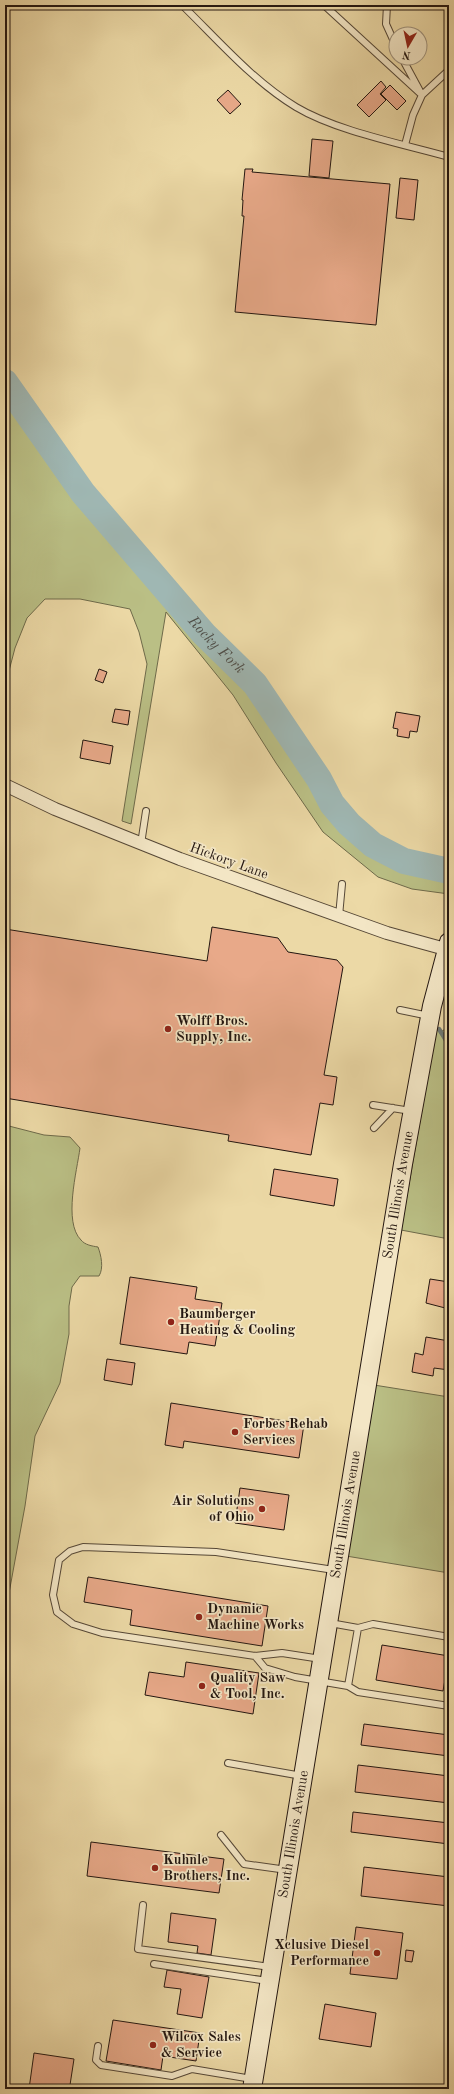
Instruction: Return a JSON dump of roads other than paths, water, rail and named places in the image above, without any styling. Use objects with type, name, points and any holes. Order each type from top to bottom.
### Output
[{"type":"main road","name":"South Illinois Avenue","points":[[253,2084],[412,1111],[430,1017],[448,947]]},
{"type":"street","name":"Hickory Lane","points":[[5,785],[36,801],[141,844],[338,916],[413,941],[448,947]]},
{"type":"lane","points":[[182,5],[257,77],[275,93],[297,108],[334,124],[449,157]]},
{"type":"lane","points":[[324,5],[422,95]]},
{"type":"lane","points":[[387,5],[386,24],[388,28]]},
{"type":"lane","points":[[406,66],[422,95]]},
{"type":"lane","points":[[405,145],[414,114],[422,95],[449,70]]},
{"type":"lane","points":[[141,844],[146,811]]},
{"type":"lane","points":[[338,916],[342,884]]},
{"type":"lane","points":[[400,1010],[430,1017]]},
{"type":"lane","points":[[373,1105],[412,1111]]},
{"type":"lane","points":[[374,1128],[393,1108]]},
{"type":"lane","points":[[322,1659],[282,1653],[255,1656],[102,1633],[73,1624],[57,1612],[53,1595],[59,1560],[70,1551],[83,1547],[216,1552],[337,1571]]},
{"type":"lane","points":[[328,1622],[358,1628],[373,1624],[449,1637]]},
{"type":"lane","points":[[348,1686],[358,1628]]},
{"type":"lane","points":[[255,1656],[265,1668],[295,1677],[348,1686],[358,1692],[449,1706]]},
{"type":"lane","points":[[228,1763],[303,1776]]},
{"type":"lane","points":[[221,1835],[244,1864],[288,1870]]},
{"type":"lane","points":[[143,1905],[138,1949],[271,1974]]},
{"type":"lane","points":[[154,1964],[271,1974]]},
{"type":"lane","points":[[98,2046],[96,2060],[101,2065],[172,2076],[192,2069],[253,2084]]},
{"type":"waterway","name":"Rocky Fork","points":[[5,382],[83,493],[204,634],[255,684],[319,779],[332,804],[349,824],[373,845],[404,861],[449,871]]},
{"type":"waterway","points":[[439,1029],[449,1045]]},
{"type":"place","name":"Wolff Bros. Supply, Inc.","points":[[168,1029]]},
{"type":"place","name":"Baumberger Heating & Cooling","points":[[171,1322]]},
{"type":"place","name":"Forbes Rehab Services","points":[[235,1432]]},
{"type":"place","name":"Air Solutions of Ohio","points":[[262,1509]]},
{"type":"place","name":"Dynamic Machine Works","points":[[199,1617]]},
{"type":"place","name":"Quality Saw & Tool, Inc.","points":[[202,1686]]},
{"type":"place","name":"Kuhnle Brothers, Inc.","points":[[155,1868]]},
{"type":"place","name":"Xclusive Diesel Performance","points":[[377,1953]]},
{"type":"place","name":"Wilcox Sales & Service","points":[[153,2045]]}]
